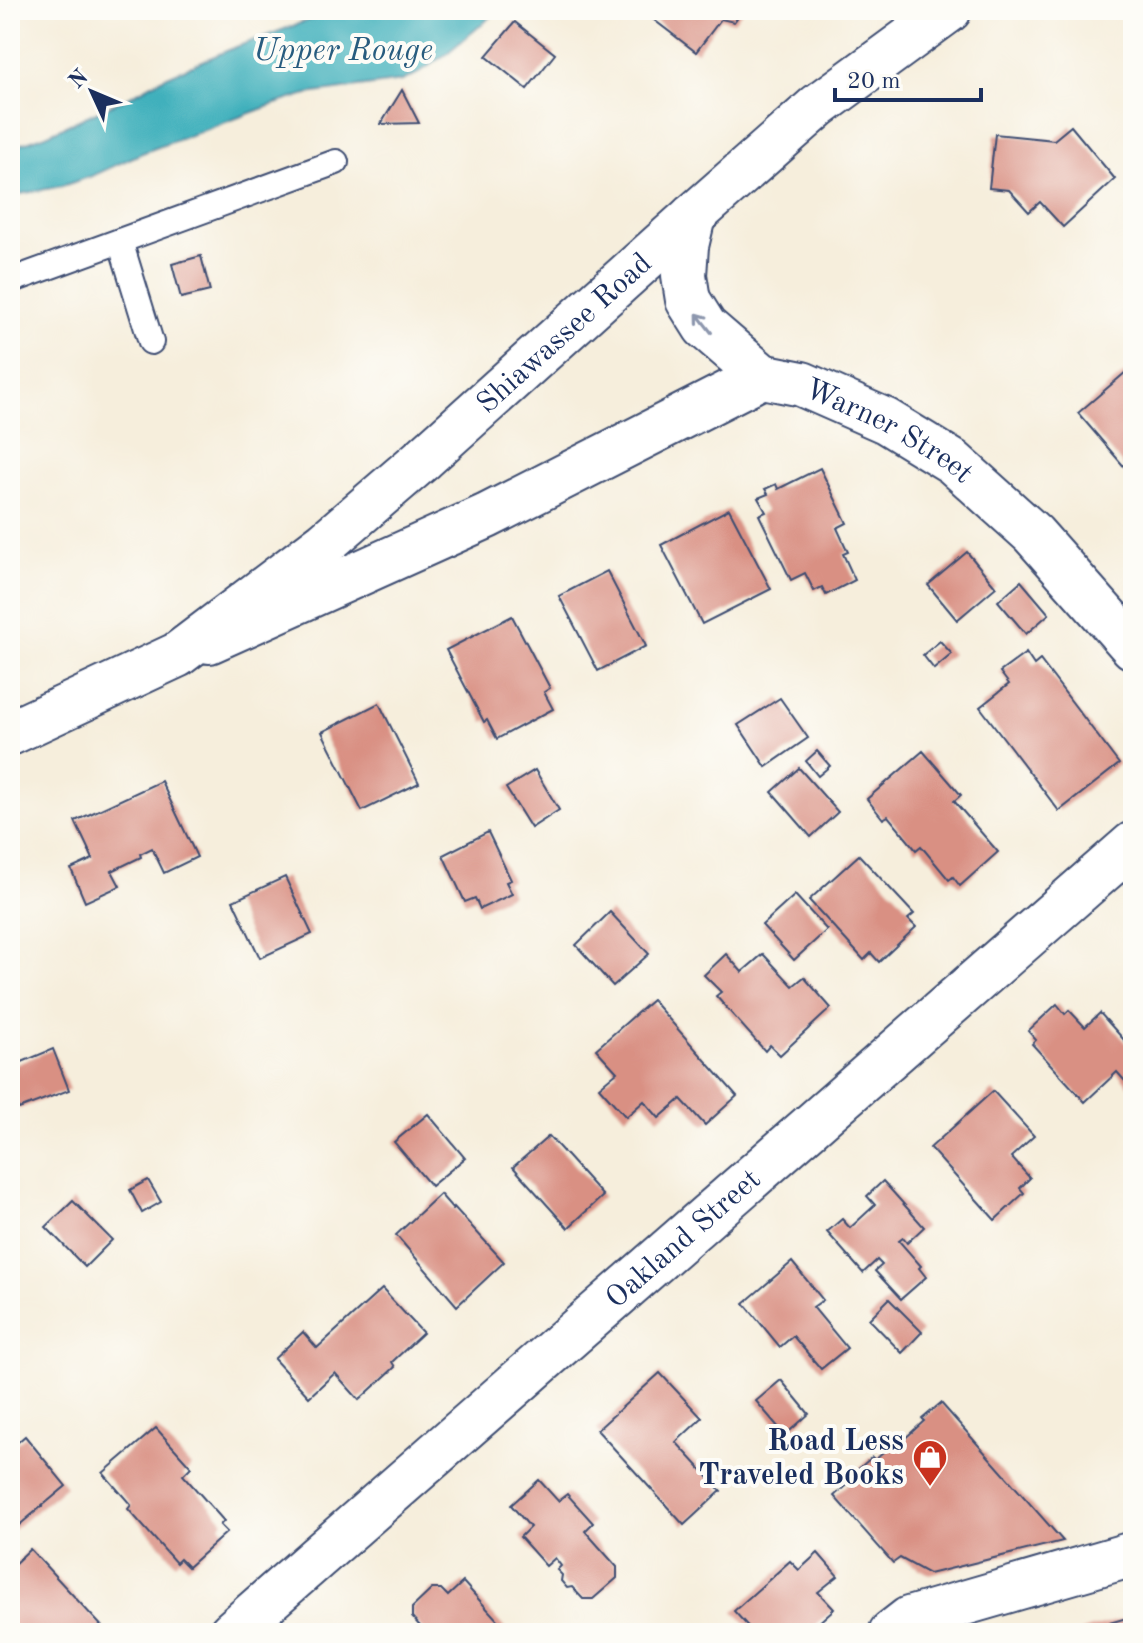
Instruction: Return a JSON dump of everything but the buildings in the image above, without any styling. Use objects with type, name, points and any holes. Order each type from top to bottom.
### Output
[{"type":"street","name":"Shiawassee Road","points":[[177,655],[325,543],[818,106],[949,10]]},
{"type":"street","name":"Warner Street","points":[[693,216],[684,275],[688,300],[705,327],[762,376],[802,384],[886,421],[953,462],[1033,534],[1133,647]]},
{"type":"street","name":"Shiawassee Road","points":[[10,733],[487,516],[762,376]]},
{"type":"street","name":"Oakland Street","points":[[231,1633],[1133,844]]},
{"type":"street","points":[[904,1628],[1133,1554]]},
{"type":"lane","points":[[10,281],[336,162]]},
{"type":"lane","points":[[120,241],[151,342]]},
{"type":"water","name":"Upper Rouge","points":[[336,10],[499,10],[446,54],[402,81],[307,94],[142,153],[92,176],[62,186],[10,196],[10,148],[127,98],[165,77]]},
{"type":"place","name":"Road Less Traveled Books","points":[[930,1488]]}]
